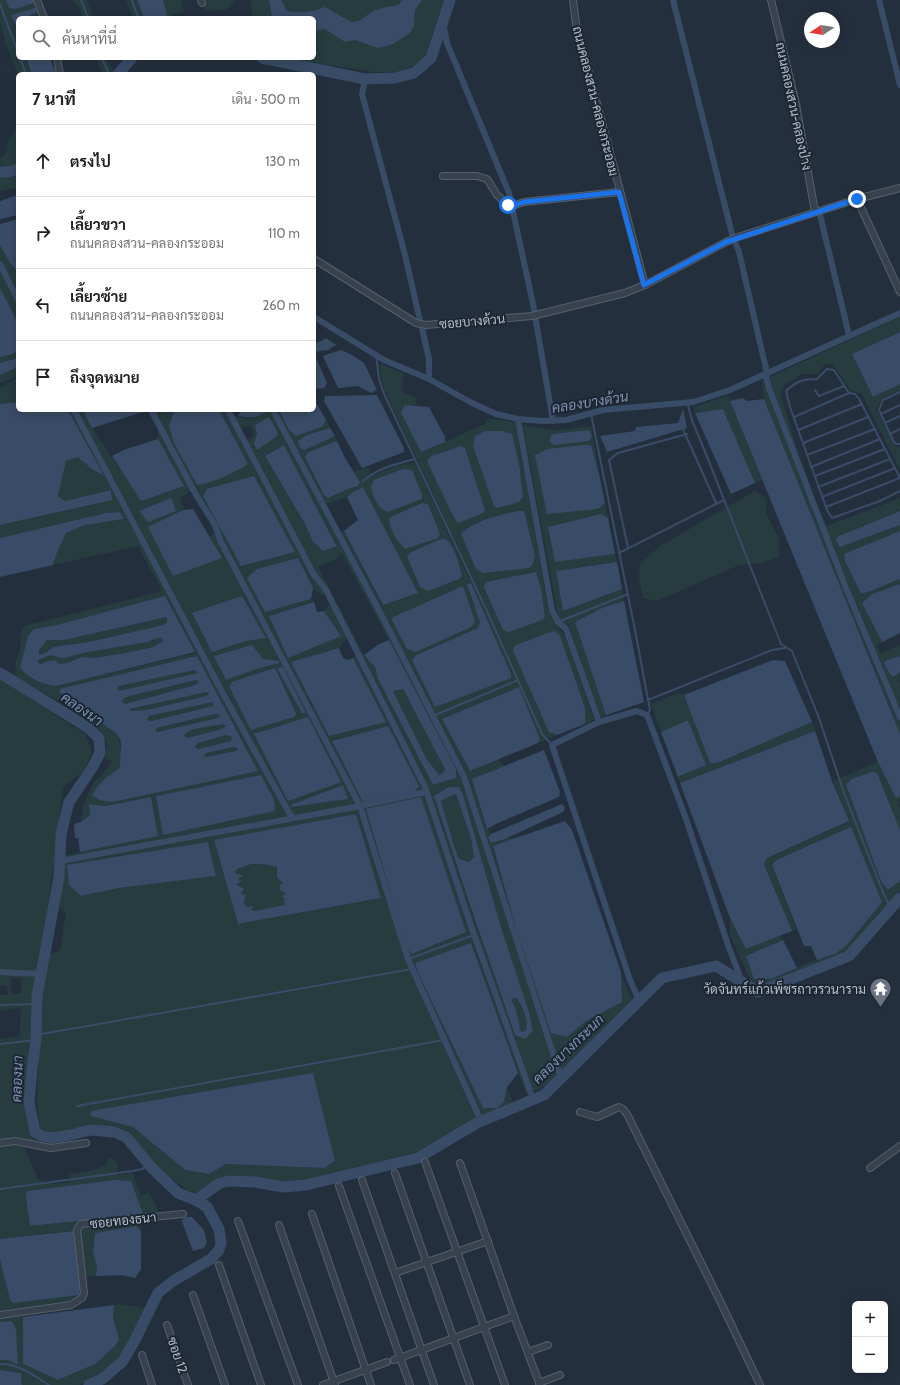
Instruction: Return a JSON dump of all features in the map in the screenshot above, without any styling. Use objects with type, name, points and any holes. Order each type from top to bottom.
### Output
[{"type":"street","points":[[37,0],[43,16]]},
{"type":"street","name":"ถนนคลองสวน-คลองกระออม","points":[[572,0],[576,24],[644,285]]},
{"type":"street","name":"ถนนคลองสวน-คลองป่าง","points":[[771,0],[796,104],[815,212]]},
{"type":"street","points":[[57,60],[60,72]]},
{"type":"street","points":[[443,176],[477,176],[487,179],[497,195],[508,205],[619,192]]},
{"type":"street","points":[[644,285],[735,238],[857,199],[900,188]]},
{"type":"street","points":[[857,199],[900,292]]},
{"type":"street","name":"ซอยบางด้วน","points":[[316,260],[416,323],[428,325],[535,315],[625,293],[644,285]]},
{"type":"street","points":[[580,1112],[597,1117],[619,1107],[627,1114],[760,1385]]},
{"type":"street","points":[[0,1143],[14,1142],[51,1148],[86,1143]]},
{"type":"street","points":[[870,1168],[900,1146]]},
{"type":"street","points":[[425,1162],[483,1328],[505,1385]]},
{"type":"street","points":[[460,1163],[514,1316],[540,1384],[560,1376]]},
{"type":"street","points":[[395,1173],[452,1339],[470,1385]]},
{"type":"street","points":[[362,1180],[434,1385]]},
{"type":"street","points":[[339,1186],[397,1358],[410,1385]]},
{"type":"street","name":"ซอยทองธนา","points":[[0,1315],[71,1305],[82,1298],[84,1293],[77,1230],[81,1224],[183,1214]]},
{"type":"street","points":[[312,1214],[371,1385]]},
{"type":"street","points":[[238,1221],[298,1385]]},
{"type":"street","points":[[279,1225],[334,1383]]},
{"type":"street","points":[[395,1273],[488,1241]]},
{"type":"street","points":[[219,1266],[261,1385]]},
{"type":"street","points":[[193,1295],[225,1385]]},
{"type":"street","points":[[397,1358],[514,1316]]},
{"type":"street","name":"ซอย 12","points":[[167,1325],[188,1385]]},
{"type":"street","points":[[528,1352],[548,1345]]},
{"type":"street","points":[[142,1356],[152,1385]]},
{"type":"street","points":[[324,1385],[334,1383],[387,1362]]},
{"type":"green space","points":[[0,0],[6,0],[9,8],[34,3],[33,0],[40,0],[46,16],[29,16],[37,12],[11,15],[15,24],[16,23],[16,60],[27,60],[31,72],[17,72],[6,44],[0,23]]},
{"type":"green space","points":[[70,0],[87,0],[92,16],[82,16],[79,6]]},
{"type":"green space","points":[[126,0],[137,0],[143,16],[132,16]]},
{"type":"green space","points":[[163,0],[181,0],[184,12],[167,16]]},
{"type":"green space","points":[[202,0],[235,0],[226,10],[205,11]]},
{"type":"green space","points":[[250,0],[444,0],[426,54],[417,64],[399,72],[374,72],[298,60],[316,60],[316,16],[253,16]]},
{"type":"green space","points":[[98,60],[107,60],[114,72],[101,72]]},
{"type":"green space","points":[[16,129],[16,166],[6,168],[0,164],[0,158],[6,154],[8,143]]},
{"type":"green space","points":[[0,176],[16,176],[16,188],[0,191]]},
{"type":"green space","points":[[0,245],[16,272],[16,291],[0,259]]},
{"type":"green space","points":[[0,269],[16,302],[16,319],[0,288]]},
{"type":"green space","points":[[900,316],[900,332],[852,354],[873,397],[900,384],[900,390],[883,398],[876,409],[897,448],[900,447],[900,470],[861,393],[850,390],[833,364],[824,365],[818,374],[802,374],[784,385],[781,396],[797,449],[819,511],[827,526],[900,498],[900,511],[837,537],[836,541],[840,547],[900,525],[900,531],[844,554],[845,561],[861,594],[900,579],[900,584],[872,594],[862,603],[882,642],[876,645],[880,653],[900,645],[900,656],[887,660],[893,676],[900,672],[900,679],[898,680],[900,683],[900,704],[898,705],[900,710],[900,734],[764,399],[762,381]]},
{"type":"green space","points":[[16,352],[16,359],[0,363],[0,357]]},
{"type":"green space","points":[[381,364],[404,374],[401,388],[405,394],[415,396],[417,405],[405,405],[421,452],[485,424],[488,419],[516,422],[547,602],[551,615],[569,646],[594,720],[585,724],[585,708],[554,631],[514,646],[549,731],[557,735],[538,743],[540,739],[519,687],[442,719],[470,771],[498,760],[504,766],[472,779],[487,829],[491,834],[488,838],[490,843],[527,835],[493,846],[493,849],[515,925],[568,1037],[586,1021],[622,1002],[621,972],[633,1001],[545,1086],[526,1094],[471,943],[415,963],[418,973],[483,1108],[497,1108],[504,1102],[507,1087],[514,1105],[476,1121],[417,1152],[352,1170],[298,1183],[226,1178],[201,1192],[192,1193],[164,1174],[131,1139],[106,1128],[73,1128],[53,1133],[40,1129],[37,1100],[41,990],[50,954],[60,951],[66,912],[60,908],[59,896],[63,883],[64,856],[158,835],[151,797],[105,806],[89,804],[90,815],[81,822],[83,807],[89,792],[94,783],[112,761],[105,758],[107,742],[101,732],[80,714],[15,677],[16,661],[20,650],[21,632],[25,626],[162,591],[138,546],[53,565],[66,533],[85,525],[124,519],[120,512],[106,513],[0,538],[0,525],[112,499],[111,490],[65,501],[58,495],[66,461],[78,457],[93,470],[103,476],[69,412],[84,412],[92,428],[141,500],[184,486],[158,439],[158,428],[150,412],[174,412],[248,464],[220,412],[232,412],[234,416],[249,419],[264,412],[280,412],[289,430],[323,426],[326,420],[330,428],[307,435],[305,450],[335,436],[337,441],[308,452],[328,498],[358,486],[360,482],[354,472],[367,467],[370,471],[367,479],[390,468],[403,464],[415,463],[469,578],[472,577],[384,389],[380,372]],"holes":[[[251,425],[254,433],[251,439],[246,439],[241,428]],[[284,445],[337,546],[323,551],[313,542],[305,524],[265,456]],[[461,446],[465,448],[485,510],[483,513],[431,456]],[[189,491],[196,495],[214,532],[210,537],[221,558],[183,510],[180,497],[187,494]],[[353,492],[382,605],[344,531],[340,532],[324,502],[326,504],[344,498]],[[374,498],[422,498],[388,512],[385,511]],[[443,538],[453,549],[462,575],[420,587],[407,557]],[[342,554],[378,619],[456,769],[456,778],[433,785],[378,679],[375,667],[364,655],[318,567],[335,560]],[[298,558],[313,588],[321,595],[326,594],[330,603],[324,611],[341,636],[269,616],[314,602],[311,599],[265,612]],[[536,572],[541,588],[545,617],[503,630],[502,625]],[[471,583],[511,674],[511,678],[412,660],[416,655],[478,628],[480,624],[467,584]],[[165,596],[195,653],[56,686],[20,668],[34,629],[57,625]],[[242,596],[266,638],[246,641]],[[346,639],[349,639],[357,655],[353,658],[386,722],[291,662],[339,648]],[[251,646],[263,659],[280,663],[256,669]],[[197,656],[258,771],[116,772],[120,768],[121,764],[117,734],[68,700]],[[388,726],[363,802],[332,741]],[[343,785],[348,799],[291,807],[290,805]],[[449,787],[464,798],[500,924],[529,1012],[533,1031],[515,1035],[434,796]],[[366,809],[411,954],[406,946]],[[356,814],[380,898],[238,924],[214,841]],[[208,842],[216,876],[119,888],[81,896],[67,866]],[[133,1127],[324,1168],[226,1164],[209,1174],[185,1170]]]},
{"type":"green space","points":[[16,368],[16,376],[0,383],[0,375]]},
{"type":"green space","points":[[16,379],[16,402],[0,404],[0,388]]},
{"type":"green space","points":[[728,396],[762,480],[755,483],[723,409],[695,413],[693,407]]},
{"type":"green space","points":[[523,426],[556,430],[591,426],[599,474],[591,445],[598,509],[605,503],[608,518],[601,514],[555,562],[615,554],[617,562],[556,571],[563,611],[622,589],[624,601],[602,608],[575,622],[606,715],[600,717],[579,660],[569,626],[562,624],[559,621]]},
{"type":"green space","points":[[755,491],[766,498],[766,514],[779,539],[779,557],[762,563],[739,565],[657,601],[643,598],[639,579],[640,564],[660,546]]},
{"type":"green space","points":[[167,617],[167,622],[163,625],[89,642],[53,647],[47,652],[39,655],[39,650],[47,640],[64,640]]},
{"type":"green space","points":[[157,638],[162,638],[163,641],[153,647],[125,653],[94,658],[82,657],[67,663],[59,664],[55,660],[41,664],[37,663],[38,660],[51,655],[65,658],[83,653],[147,642]]},
{"type":"green space","points":[[195,670],[199,673],[118,691],[118,686]]},
{"type":"green space","points":[[0,679],[85,734],[92,752],[84,771],[63,787],[30,1041],[26,1108],[29,1127],[38,1143],[20,1139],[38,1179],[52,1184],[70,1182],[70,1174],[97,1169],[107,1164],[108,1156],[117,1162],[118,1175],[133,1173],[141,1196],[149,1192],[158,1210],[157,1219],[140,1221],[141,1231],[136,1226],[95,1233],[93,1251],[97,1268],[96,1276],[84,1277],[80,1245],[80,1230],[0,1239],[0,1039],[20,1036],[21,1008],[0,1011],[0,995],[8,995],[6,986],[0,985]],"holes":[[[11,978],[22,978],[21,993],[11,994]],[[53,1188],[143,1214],[30,1226],[27,1191]]]},
{"type":"green space","points":[[196,680],[199,682],[195,685],[125,704],[122,701],[124,698],[130,696]]},
{"type":"green space","points":[[403,689],[445,769],[444,772],[439,775],[426,758],[393,691]]},
{"type":"green space","points":[[207,692],[210,694],[146,710],[131,711],[129,709]]},
{"type":"green space","points":[[678,693],[684,695],[710,763],[717,763],[812,722],[815,731],[680,783],[678,777],[706,765],[688,720],[661,732],[651,704]]},
{"type":"green space","points":[[213,702],[213,706],[152,721],[147,720],[149,716]]},
{"type":"green space","points":[[216,714],[220,715],[218,718],[157,732],[155,731],[157,728]]},
{"type":"green space","points":[[223,724],[226,726],[222,729],[187,738],[184,735],[196,729]]},
{"type":"green space","points":[[227,735],[233,737],[231,741],[198,749],[195,746],[198,743]]},
{"type":"green space","points":[[234,747],[238,748],[228,753],[206,757],[204,756],[206,753]]},
{"type":"green space","points":[[878,762],[896,797],[900,796],[900,803],[898,804],[900,808],[900,830],[877,773],[888,890],[900,881],[900,890],[876,916],[846,954],[762,987],[746,980],[750,979],[730,935],[730,918],[746,949],[780,936],[783,940],[746,956],[771,979],[808,963],[835,954],[851,828],[776,860],[772,865],[796,929],[792,931],[764,864],[767,858],[849,822],[833,781]]},
{"type":"green space","points":[[456,794],[471,838],[474,857],[469,862],[459,859],[441,801]]},
{"type":"green space","points":[[250,864],[263,864],[277,867],[287,894],[284,897],[286,905],[254,911],[251,909],[253,907],[245,907],[241,894],[236,886],[242,881],[238,881],[238,878],[243,876],[235,873],[237,869]]},
{"type":"green space","points":[[516,998],[523,1009],[527,1022],[526,1030],[521,1032],[516,1010],[511,999]]},
{"type":"green space","points":[[0,1260],[10,1300],[13,1302],[79,1295],[79,1297],[73,1302],[0,1312]]},
{"type":"green space","points":[[119,1304],[146,1308],[139,1325],[119,1361],[100,1375],[79,1385],[22,1385],[21,1373],[0,1370],[0,1360],[9,1360],[18,1364],[12,1321],[0,1322],[0,1318],[15,1316],[23,1317],[23,1364],[58,1380],[95,1364],[119,1339],[113,1317],[114,1305]]},
{"type":"water","points":[[6,0],[33,0],[34,3],[15,9],[9,8]]},
{"type":"water","points":[[137,0],[163,0],[167,16],[143,16]]},
{"type":"water","points":[[269,0],[281,0],[287,11],[292,12],[306,12],[325,7],[351,22],[359,21],[373,11],[399,5],[402,0],[422,0],[415,10],[414,26],[410,33],[391,45],[378,48],[355,40],[345,42],[325,29],[316,31],[316,16],[272,16]]},
{"type":"water","points":[[35,8],[37,12],[29,16],[16,16],[15,24],[11,15]]},
{"type":"water","points":[[27,60],[51,60],[55,72],[31,72]]},
{"type":"water","points":[[16,196],[16,215],[0,219],[0,201]]},
{"type":"water","points":[[16,220],[16,271],[0,245],[0,224]]},
{"type":"water","points":[[0,288],[16,319],[16,352],[0,357]]},
{"type":"water","points":[[900,332],[900,384],[873,397],[852,354]]},
{"type":"water","points":[[326,338],[336,345],[328,350],[316,352],[316,342]]},
{"type":"water","points":[[341,350],[364,363],[377,390],[371,393],[358,386],[338,388],[323,356]]},
{"type":"water","points":[[316,358],[327,383],[324,388],[317,389]]},
{"type":"water","points":[[16,359],[16,368],[0,375],[0,363]]},
{"type":"water","points":[[377,395],[404,448],[404,452],[362,468],[324,401],[325,396]]},
{"type":"water","points":[[743,398],[747,401],[764,399],[900,734],[900,796],[896,798],[878,762],[730,401]]},
{"type":"water","points":[[16,402],[16,412],[69,412],[104,476],[93,470],[78,457],[66,461],[58,496],[65,501],[111,490],[112,500],[0,525],[0,404]]},
{"type":"water","points":[[316,402],[326,420],[323,426],[296,436],[289,430],[280,412],[316,412]]},
{"type":"water","points":[[405,405],[429,407],[445,437],[445,442],[421,452],[401,413]]},
{"type":"water","points":[[683,409],[687,428],[607,452],[600,436],[635,431],[636,427],[678,423]]},
{"type":"water","points":[[723,409],[755,483],[731,494],[695,413]]},
{"type":"water","points":[[84,412],[143,412],[92,428]]},
{"type":"water","points":[[174,412],[220,412],[248,464],[211,482],[197,485],[174,443],[169,426]]},
{"type":"water","points":[[241,412],[265,412],[257,416],[238,416]]},
{"type":"water","points":[[269,417],[277,431],[277,436],[257,450],[254,444],[257,434],[255,425]]},
{"type":"water","points":[[330,428],[335,436],[305,450],[300,448],[298,441],[307,435]]},
{"type":"water","points":[[589,430],[592,436],[589,441],[554,445],[550,442],[550,438],[553,434]]},
{"type":"water","points":[[485,431],[502,431],[512,434],[519,464],[523,497],[519,502],[498,508],[494,506],[473,446],[475,436]]},
{"type":"water","points":[[158,439],[184,486],[141,501],[112,456],[126,449]]},
{"type":"water","points":[[337,441],[345,458],[360,482],[358,486],[328,498],[324,495],[305,457],[308,452]]},
{"type":"water","points":[[284,445],[337,546],[323,551],[313,542],[305,524],[265,456]]},
{"type":"water","points":[[591,445],[605,503],[598,509],[547,514],[535,455],[547,449]]},
{"type":"water","points":[[461,446],[465,448],[485,510],[483,513],[458,523],[453,516],[427,461],[431,456]]},
{"type":"water","points":[[403,469],[412,470],[422,495],[422,499],[388,512],[384,511],[376,502],[373,494],[371,487],[374,480]]},
{"type":"water","points":[[254,476],[295,552],[241,566],[203,496],[207,489]]},
{"type":"water","points":[[363,487],[418,593],[383,605],[344,531],[358,520],[347,497]]},
{"type":"water","points":[[171,498],[176,511],[148,522],[139,511]]},
{"type":"water","points":[[422,503],[428,504],[440,534],[438,538],[405,549],[394,535],[389,518]]},
{"type":"water","points":[[193,509],[222,558],[173,576],[148,527],[183,510]]},
{"type":"water","points":[[517,511],[524,511],[535,556],[533,564],[529,568],[483,573],[476,569],[461,534],[473,525],[480,522]]},
{"type":"water","points":[[900,511],[900,525],[840,547],[836,541],[837,537]]},
{"type":"water","points":[[120,512],[124,519],[85,525],[66,533],[53,565],[0,577],[0,538],[106,513]]},
{"type":"water","points":[[601,514],[608,518],[615,554],[555,562],[548,527]]},
{"type":"water","points":[[900,531],[900,579],[861,594],[845,561],[844,554]]},
{"type":"water","points":[[443,538],[453,549],[462,575],[459,579],[428,591],[420,587],[407,557],[411,552]]},
{"type":"water","points":[[298,558],[313,588],[311,599],[265,612],[247,578],[257,569]]},
{"type":"water","points":[[617,562],[622,589],[563,611],[556,571]]},
{"type":"water","points":[[536,572],[541,588],[545,617],[542,620],[509,632],[503,630],[484,587],[486,582]]},
{"type":"water","points":[[471,583],[511,674],[511,678],[435,707],[412,660],[416,655],[478,628],[480,623],[467,584]]},
{"type":"water","points":[[900,584],[900,633],[882,642],[862,603],[872,594]]},
{"type":"water","points":[[463,586],[475,622],[471,627],[416,652],[407,649],[391,618]]},
{"type":"water","points":[[165,596],[195,652],[56,686],[36,680],[27,675],[20,668],[28,636],[34,629],[57,625]],"holes":[[[167,617],[167,622],[163,625],[89,642],[53,647],[47,652],[39,655],[39,650],[47,640],[64,640]],[[157,638],[162,638],[163,641],[153,647],[125,653],[94,658],[82,657],[67,663],[59,664],[55,660],[41,664],[38,663],[38,660],[51,655],[65,658],[83,653],[147,642]]]},
{"type":"water","points":[[242,596],[266,638],[246,641],[212,652],[192,613]]},
{"type":"water","points":[[624,601],[644,702],[606,715],[575,622],[602,608]]},
{"type":"water","points":[[314,602],[317,612],[324,611],[341,636],[288,658],[269,616]]},
{"type":"water","points":[[554,631],[560,636],[585,708],[585,724],[557,735],[549,732],[513,651],[514,646]]},
{"type":"water","points":[[389,640],[456,769],[456,778],[433,785],[378,679],[375,667],[364,655],[379,644]],"holes":[[[403,689],[445,769],[444,772],[439,775],[426,758],[393,691]]]},
{"type":"water","points":[[252,645],[263,659],[279,661],[280,663],[256,669],[226,680],[214,656]]},
{"type":"water","points":[[339,648],[343,658],[347,660],[353,658],[386,722],[329,736],[291,662]]},
{"type":"water","points":[[197,656],[258,771],[112,802],[100,800],[92,795],[102,782],[120,767],[121,742],[117,734],[60,693],[60,689]],"holes":[[[195,670],[198,673],[118,691],[118,686]],[[196,680],[199,682],[195,685],[125,704],[122,701],[124,698]],[[207,692],[209,694],[206,696],[146,710],[132,711],[129,709]],[[213,702],[213,706],[152,721],[147,720],[149,716]],[[215,714],[220,715],[218,718],[157,732],[155,731],[157,728]],[[223,724],[226,726],[222,729],[187,738],[184,735],[202,728]],[[227,735],[232,737],[231,741],[198,749],[195,747],[198,743]],[[234,747],[238,748],[236,751],[206,757],[204,756],[206,753]]]},
{"type":"water","points":[[900,656],[900,672],[893,677],[884,663],[887,660]]},
{"type":"water","points":[[773,660],[785,661],[812,722],[717,763],[710,763],[684,695]]},
{"type":"water","points":[[283,667],[306,713],[302,713],[277,668]]},
{"type":"water","points":[[275,668],[296,713],[294,717],[251,730],[229,686],[232,682]]},
{"type":"water","points":[[519,687],[540,739],[538,743],[470,771],[442,719]]},
{"type":"water","points":[[308,717],[341,782],[288,801],[254,734]]},
{"type":"water","points":[[688,720],[706,765],[678,777],[661,732]]},
{"type":"water","points":[[388,726],[419,786],[415,792],[363,802],[332,741]]},
{"type":"water","points":[[815,731],[832,781],[849,821],[767,858],[764,864],[792,931],[746,949],[730,918],[680,783]]},
{"type":"water","points":[[544,750],[560,792],[559,797],[487,829],[472,779]]},
{"type":"water","points":[[871,772],[877,773],[900,830],[900,881],[888,890],[882,883],[876,868],[846,784],[852,779]]},
{"type":"water","points":[[261,775],[274,800],[275,811],[163,835],[156,796]]},
{"type":"water","points":[[343,785],[348,799],[291,807],[290,805]]},
{"type":"water","points":[[449,787],[459,787],[464,798],[500,924],[529,1012],[533,1031],[525,1039],[515,1035],[434,796]],"holes":[[[456,794],[471,838],[474,857],[469,862],[459,859],[441,801]],[[516,998],[523,1009],[527,1022],[526,1030],[521,1032],[516,1010],[511,999]]]},
{"type":"water","points":[[151,797],[158,836],[80,852],[78,838],[75,838],[74,824],[81,822],[90,815],[89,804],[105,806]]},
{"type":"water","points":[[421,797],[466,932],[411,954],[406,946],[366,809]]},
{"type":"water","points":[[562,804],[565,808],[563,812],[505,839],[491,843],[488,838],[491,834]]},
{"type":"water","points":[[356,814],[381,898],[238,924],[214,840]],"holes":[[[251,864],[263,864],[277,867],[277,877],[283,883],[280,885],[280,890],[287,894],[281,896],[284,898],[285,905],[254,911],[251,909],[254,906],[245,907],[244,901],[246,895],[241,894],[244,888],[236,885],[243,880],[239,881],[238,878],[244,876],[235,873],[237,869]]]},
{"type":"water","points":[[565,821],[572,830],[621,972],[622,1002],[586,1021],[567,1037],[551,1033],[515,925],[493,846]]},
{"type":"water","points":[[851,827],[882,902],[847,945],[835,954],[817,960],[811,946],[804,946],[772,865],[776,860]]},
{"type":"water","points":[[208,842],[216,876],[119,888],[81,896],[69,885],[67,865]]},
{"type":"water","points":[[783,940],[797,968],[771,979],[754,979],[746,956]]},
{"type":"water","points":[[471,943],[518,1073],[507,1087],[504,1102],[497,1108],[483,1108],[418,973],[415,963]]},
{"type":"water","points":[[313,1073],[335,1161],[324,1168],[226,1164],[209,1174],[185,1170],[133,1127],[91,1116],[91,1111]]},
{"type":"water","points":[[116,1180],[131,1181],[143,1214],[30,1226],[26,1197],[27,1191]]},
{"type":"water","points":[[186,1217],[192,1217],[204,1230],[207,1242],[204,1248],[193,1251],[182,1220]]},
{"type":"water","points":[[136,1226],[141,1231],[141,1269],[135,1278],[122,1275],[96,1276],[97,1268],[93,1251],[95,1233]]},
{"type":"water","points":[[74,1231],[80,1288],[79,1295],[13,1303],[10,1300],[0,1260],[0,1239]]},
{"type":"water","points":[[114,1305],[113,1317],[119,1339],[115,1346],[95,1364],[58,1380],[23,1364],[23,1317]]},
{"type":"water","points":[[12,1321],[16,1329],[18,1365],[9,1360],[0,1360],[0,1322]]},
{"type":"water","points":[[0,1370],[21,1373],[22,1385],[0,1385]]},
{"type":"waterway","points":[[81,0],[87,16]]},
{"type":"waterway","points":[[132,0],[137,16]]},
{"type":"waterway","points":[[272,60],[365,79],[395,78],[414,73],[431,58],[450,0]]},
{"type":"waterway","points":[[673,0],[732,234],[739,252],[767,373],[766,377],[769,388],[846,588],[900,717]]},
{"type":"waterway","points":[[879,0],[900,85]]},
{"type":"waterway","points":[[0,4],[16,48]]},
{"type":"waterway","points":[[443,22],[447,43],[509,193],[533,304],[553,421]]},
{"type":"waterway","points":[[21,60],[25,72]]},
{"type":"waterway","points":[[103,60],[108,72]]},
{"type":"waterway","points":[[120,72],[130,60]]},
{"type":"waterway","points":[[365,79],[362,94],[404,251],[429,359],[429,379]]},
{"type":"waterway","points":[[0,172],[16,170]]},
{"type":"waterway","points":[[820,215],[849,335]]},
{"type":"waterway","points":[[0,264],[16,296]]},
{"type":"waterway","name":"คลองบางด้วน","points":[[316,318],[384,360],[429,379],[470,402],[496,414],[518,419],[542,421],[566,420],[603,410],[693,402],[730,390],[900,313]]},
{"type":"waterway","points":[[376,355],[379,379],[384,394],[486,609],[542,734],[552,745]]},
{"type":"waterway","points":[[900,478],[859,399],[855,394],[849,393],[834,370],[827,369],[817,379],[800,381],[786,391],[790,407],[827,510],[832,518],[880,501],[900,491]]},
{"type":"waterway","points":[[815,390],[819,396],[844,386]]},
{"type":"waterway","points":[[900,392],[883,400],[879,410],[894,442],[896,444],[900,444]]},
{"type":"waterway","points":[[794,417],[849,393]]},
{"type":"waterway","points":[[687,402],[692,420],[781,644],[792,651],[819,718],[844,793],[884,895],[891,908]]},
{"type":"waterway","points":[[798,430],[862,404]]},
{"type":"waterway","points":[[881,414],[900,405]]},
{"type":"waterway","points":[[75,412],[221,690],[292,818]]},
{"type":"waterway","points":[[152,412],[196,495],[215,525],[221,542],[360,806],[408,959],[481,1121]]},
{"type":"waterway","points":[[229,412],[314,575],[326,590],[425,787],[470,923],[533,1099]]},
{"type":"waterway","points":[[274,412],[384,620],[464,777],[561,1078]]},
{"type":"waterway","points":[[591,414],[650,710],[647,715]]},
{"type":"waterway","points":[[885,423],[900,416]]},
{"type":"waterway","points":[[803,443],[868,417]]},
{"type":"waterway","points":[[518,419],[552,610],[558,622],[566,629],[599,722],[552,745],[630,980],[639,1000]]},
{"type":"waterway","points":[[682,427],[716,503]]},
{"type":"waterway","points":[[807,455],[875,429]]},
{"type":"waterway","points":[[890,434],[900,429]]},
{"type":"waterway","points":[[628,548],[609,460],[618,453],[687,434]]},
{"type":"waterway","points":[[811,467],[880,439]]},
{"type":"waterway","points":[[815,476],[885,449]]},
{"type":"waterway","points":[[363,481],[381,470],[415,459]]},
{"type":"waterway","points":[[818,487],[890,459]]},
{"type":"waterway","points":[[822,497],[895,468]]},
{"type":"waterway","points":[[826,507],[900,478]]},
{"type":"waterway","points":[[619,553],[724,500]]},
{"type":"waterway","points":[[558,622],[628,594]]},
{"type":"waterway","points":[[648,700],[772,650],[785,648]]},
{"type":"waterway","name":"คลองนา","points":[[0,673],[87,727],[99,738],[100,753],[92,768],[69,802],[61,834],[59,877],[37,996],[36,1040],[29,1102],[35,1132],[42,1136],[51,1138],[90,1130],[114,1132],[126,1137],[152,1168],[178,1193],[196,1200],[207,1207],[219,1229],[221,1243],[219,1250],[211,1259],[173,1281],[158,1293],[123,1361],[102,1379],[89,1385]]},
{"type":"waterway","points":[[433,716],[518,680]]},
{"type":"waterway","points":[[599,722],[637,711],[647,715],[685,816],[728,945],[742,982]]},
{"type":"waterway","points":[[60,861],[360,806],[426,792]]},
{"type":"waterway","name":"คลองบางกระนก","points":[[196,1200],[220,1183],[229,1181],[255,1182],[283,1187],[306,1185],[418,1158],[477,1123],[544,1095],[662,978],[716,966],[758,992],[849,956],[900,898]]},
{"type":"waterway","points":[[408,959],[474,935]]},
{"type":"waterway","points":[[36,1035],[412,969]]},
{"type":"waterway","points":[[0,972],[41,974]]},
{"type":"waterway","points":[[0,1005],[37,1004]]},
{"type":"waterway","points":[[0,1044],[36,1040]]},
{"type":"waterway","points":[[77,1106],[444,1040]]},
{"type":"waterway","points":[[0,1189],[133,1171],[150,1165]]},
{"type":"waterway","points":[[0,1364],[7,1364],[20,1368],[49,1385]]},
{"type":"place","name":"วัดจันทร์แก้วเพ็ชรถาวรวนาราม","points":[[881,1008]]},
{"type":"route","points":[[508,205],[619,192],[644,285],[735,238],[857,199]]}]
